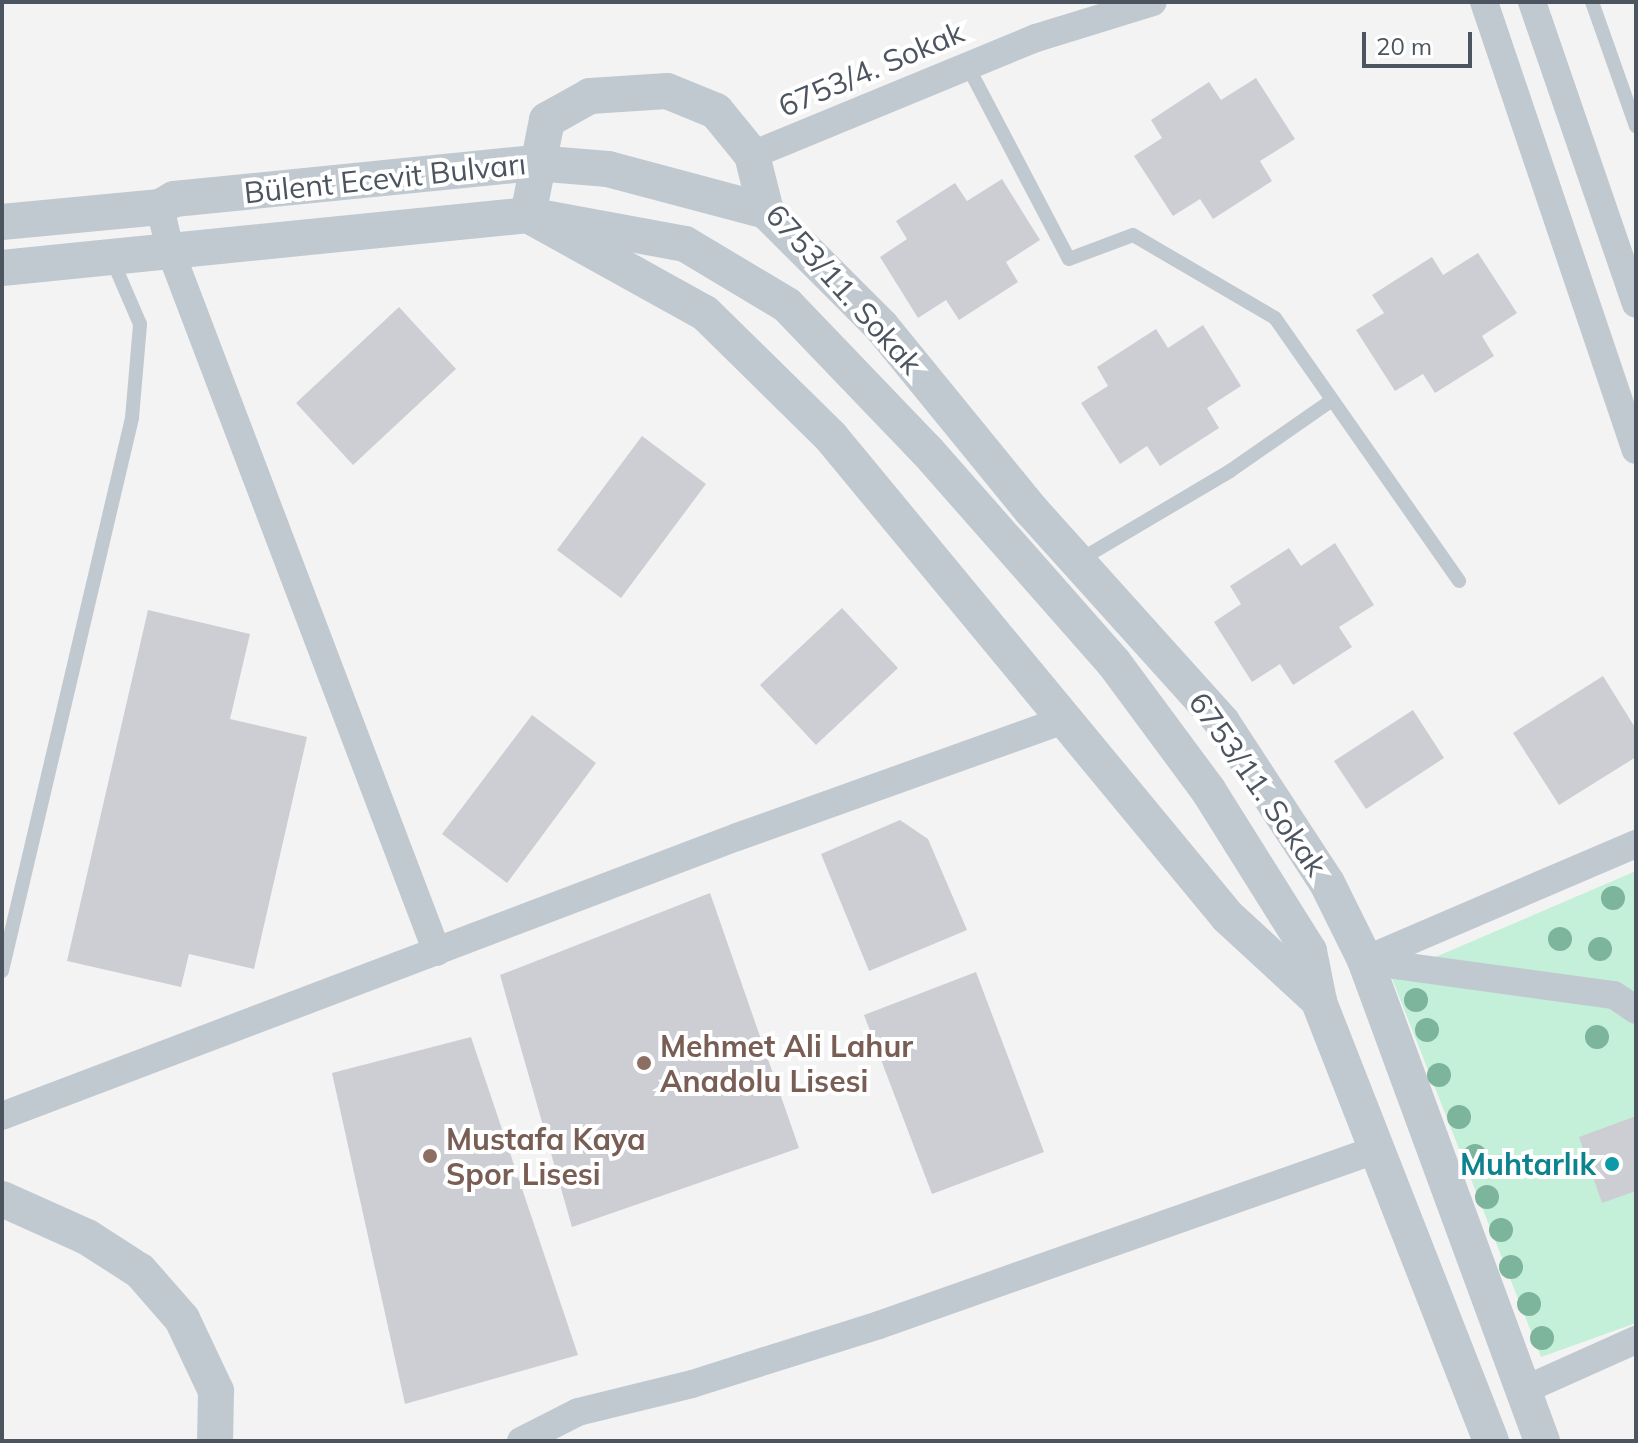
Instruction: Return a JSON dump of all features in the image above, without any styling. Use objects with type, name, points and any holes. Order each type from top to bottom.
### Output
[{"type":"street","name":"6753/4. Sokak","points":[[752,155],[967,65],[1153,2]]},
{"type":"street","points":[[1484,2],[1636,450]]},
{"type":"street","points":[[1532,2],[1636,304]]},
{"type":"street","name":"6753/11. Sokak","points":[[1491,1441],[1319,1001],[1309,951],[1208,790],[1114,663],[927,451],[787,305],[685,244],[528,215],[535,163],[547,120],[590,96],[667,91],[716,111],[752,155],[766,211],[881,326],[1077,561],[1222,722],[1327,883],[1365,960],[1542,1441]]},
{"type":"street","name":"Bülent Ecevit Bulvarı","points":[[2,222],[160,207],[174,199],[535,163],[608,169],[766,211]]},
{"type":"street","points":[[160,207],[170,250],[437,952]]},
{"type":"street","points":[[528,215],[705,313],[831,437],[1228,917],[1319,1001]]},
{"type":"street","name":"Bülent Ecevit Bulvarı","points":[[2,268],[528,215]]},
{"type":"street","points":[[2,1116],[1067,719]]},
{"type":"street","points":[[1365,960],[1636,844]]},
{"type":"street","points":[[1365,960],[1614,995],[1636,1010]]},
{"type":"street","points":[[521,1441],[578,1412],[692,1384],[879,1325],[1378,1149]]},
{"type":"street","points":[[2,1199],[87,1237],[140,1271],[182,1319],[216,1391],[215,1441]]},
{"type":"street","points":[[1524,1390],[1636,1340]]},
{"type":"lane","points":[[1592,2],[1636,126]]},
{"type":"lane","points":[[967,65],[1069,259],[1133,235],[1275,318],[1459,581]]},
{"type":"lane","points":[[2,971],[132,418],[140,324],[111,256]]},
{"type":"lane","points":[[1077,561],[1230,471],[1332,400]]},
{"type":"green space","points":[[1636,871],[1636,1323],[1541,1357],[1391,976]]},
{"type":"building","points":[[1256,78],[1295,139],[1260,161],[1272,181],[1213,219],[1200,199],[1173,216],[1134,156],[1162,138],[1151,120],[1209,82],[1221,100]]},
{"type":"building","points":[[1002,179],[1040,240],[1006,262],[1018,282],[959,320],[946,300],[918,318],[880,257],[907,239],[896,221],[955,183],[967,201]]},
{"type":"building","points":[[1478,253],[1517,313],[1482,336],[1494,356],[1435,393],[1423,374],[1395,391],[1356,330],[1384,313],[1372,295],[1432,257],[1443,275]]},
{"type":"building","points":[[399,307],[456,369],[353,465],[296,403]]},
{"type":"building","points":[[1203,325],[1241,386],[1207,408],[1219,428],[1160,466],[1147,446],[1120,464],[1081,403],[1108,386],[1097,367],[1156,329],[1168,348]]},
{"type":"building","points":[[642,436],[706,484],[621,598],[557,550]]},
{"type":"building","points":[[1335,543],[1374,605],[1339,627],[1352,647],[1293,685],[1280,664],[1252,682],[1214,622],[1241,604],[1230,586],[1289,548],[1301,566]]},
{"type":"building","points":[[842,608],[898,668],[816,745],[760,685]]},
{"type":"building","points":[[148,610],[250,634],[230,719],[307,737],[254,969],[189,954],[181,987],[67,961]]},
{"type":"building","points":[[1603,676],[1636,729],[1636,757],[1559,805],[1513,733]]},
{"type":"building","points":[[1413,710],[1444,758],[1366,809],[1334,761]]},
{"type":"building","points":[[532,715],[596,763],[507,883],[442,834]]},
{"type":"building","points":[[900,820],[928,839],[967,930],[869,971],[821,854]]},
{"type":"building","name":"Mehmet Ali Lahur Anadolu Lisesi","points":[[710,893],[799,1148],[572,1227],[500,975]]},
{"type":"building","points":[[976,972],[1044,1152],[932,1194],[864,1015]]},
{"type":"building","name":"Mustafa Kaya Spor Lisesi","points":[[471,1037],[578,1355],[405,1404],[332,1073]]},
{"type":"building","name":"Muhtarlık","points":[[1636,1116],[1636,1191],[1602,1203],[1579,1137]]},
{"type":"place","name":"Mehmet Ali Lahur Anadolu Lisesi","points":[[644,1063]]},
{"type":"place","name":"Mustafa Kaya Spor Lisesi","points":[[430,1156]]},
{"type":"place","name":"Muhtarlık","points":[[1612,1164]]}]
